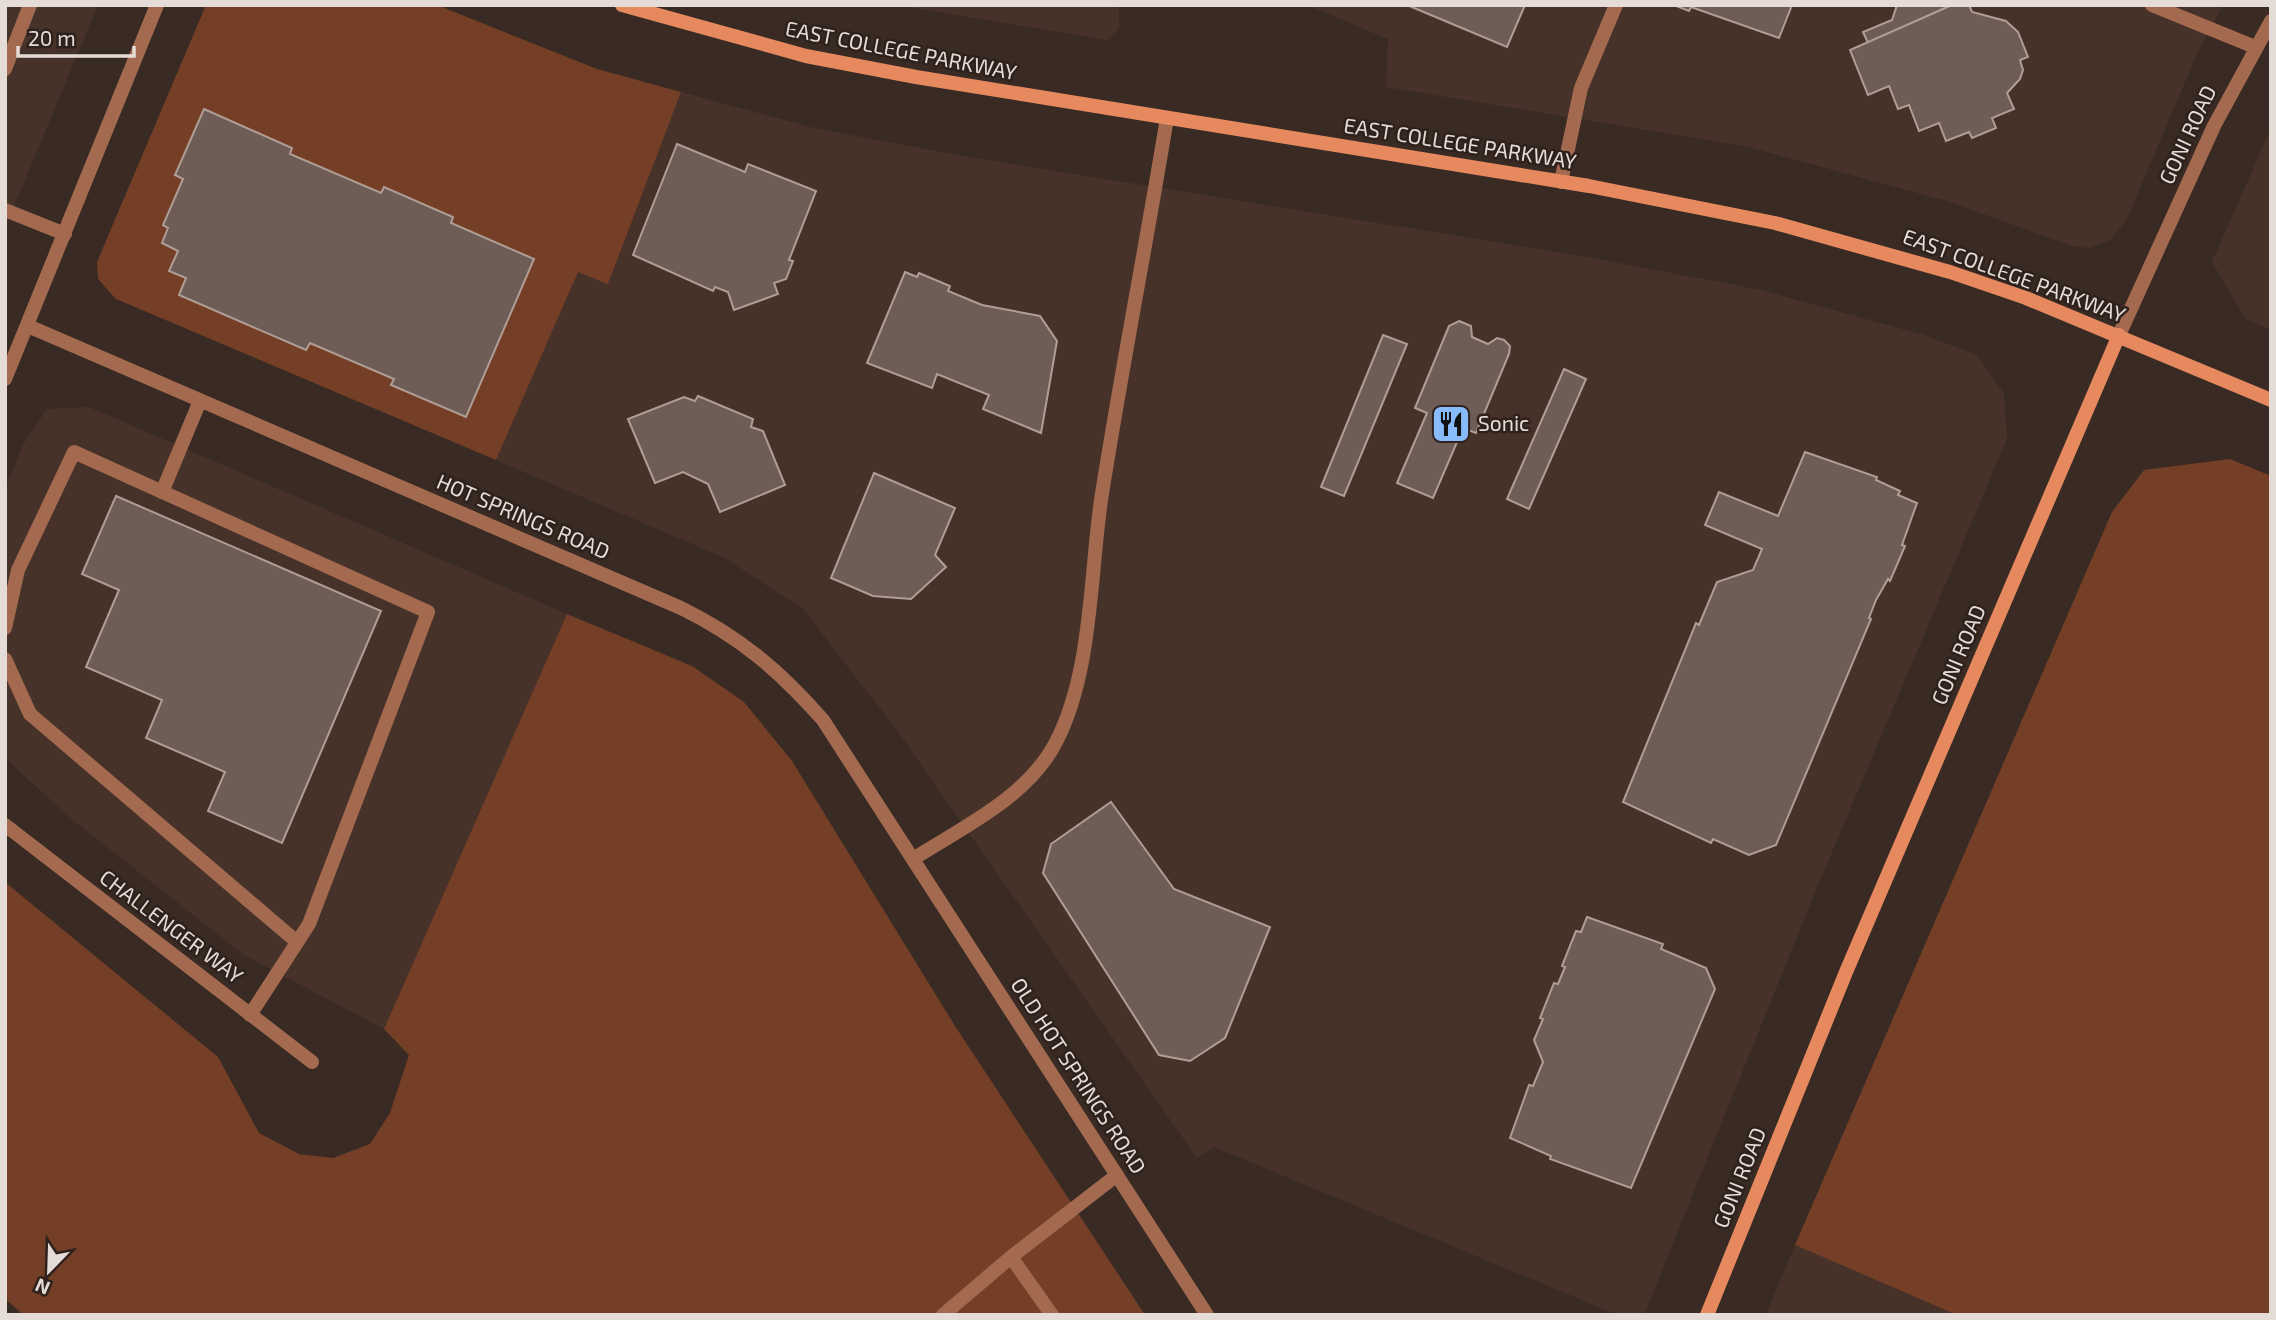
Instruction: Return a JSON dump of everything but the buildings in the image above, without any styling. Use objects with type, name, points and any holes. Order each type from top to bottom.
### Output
[{"type":"main road","name":"EAST COLLEGE PARKWAY","points":[[622,5],[806,56],[915,78],[1561,182],[1775,223],[1856,244],[2026,298],[2271,400]]},
{"type":"main road","name":"GONI ROAD","points":[[1707,1315],[1846,972],[2119,335]]},
{"type":"street","points":[[5,69],[30,5]]},
{"type":"street","points":[[1561,182],[1581,88],[1616,5]]},
{"type":"street","points":[[2152,5],[2255,47]]},
{"type":"street","points":[[5,379],[65,234],[153,7]]},
{"type":"street","name":"GONI ROAD","points":[[2119,335],[2214,126],[2271,21]]},
{"type":"street","points":[[913,859],[1016,792],[1040,766],[1056,743],[1082,662],[1101,501],[1167,118]]},
{"type":"street","points":[[5,210],[65,234]]},
{"type":"street","name":"HOT SPRINGS ROAD","points":[[28,326],[713,624],[787,678],[823,720],[913,859]]},
{"type":"street","points":[[162,492],[200,401]]},
{"type":"street","points":[[5,628],[9,591],[74,452],[428,612],[309,924],[250,1015]]},
{"type":"street","points":[[5,659],[30,714],[297,942]]},
{"type":"street","name":"CHALLENGER WAY","points":[[5,825],[312,1062]]},
{"type":"street","name":"OLD HOT SPRINGS ROAD","points":[[913,859],[1207,1315]]},
{"type":"street","points":[[943,1315],[1011,1257],[1117,1175]]},
{"type":"street","points":[[1011,1257],[1052,1315]]},
{"type":"shaded area","points":[[5,5],[98,5],[5,228]]},
{"type":"shaded area","points":[[206,5],[437,5],[597,69],[681,92],[608,284],[578,272],[496,460],[116,299],[98,279],[97,262]]},
{"type":"shaded area","points":[[895,5],[1119,5],[1119,29],[1107,40]]},
{"type":"shaded area","points":[[1307,5],[2223,5],[2196,56],[2126,221],[2110,240],[2089,248],[2072,246],[1947,201],[1749,147],[1386,87],[1388,39]]},
{"type":"shaded area","points":[[681,92],[814,128],[957,155],[1582,256],[1761,290],[1924,335],[1977,355],[2004,394],[2007,439],[1813,897],[1644,1315],[1618,1315],[1214,1147],[1197,1158],[896,729],[803,609],[725,558],[496,460],[578,272],[608,283]]},
{"type":"shaded area","points":[[2271,128],[2271,330],[2246,319],[2212,262]]},
{"type":"shaded area","points":[[89,407],[567,614],[384,1029],[244,955],[69,817],[5,758],[5,490],[22,446],[47,409]]},
{"type":"shaded area","points":[[2230,459],[2271,476],[2271,1315],[1957,1315],[1795,1245],[2112,512],[2144,470]]},
{"type":"shaded area","points":[[567,614],[692,666],[744,702],[792,761],[955,1026],[1145,1315],[24,1315],[5,1299],[5,882],[218,1057],[259,1133],[299,1154],[333,1158],[370,1144],[390,1113],[409,1055],[384,1029]]},
{"type":"shaded area","points":[[1795,1245],[1957,1315],[1766,1315]]},
{"type":"place","name":"Sonic","points":[[1451,424]]}]
